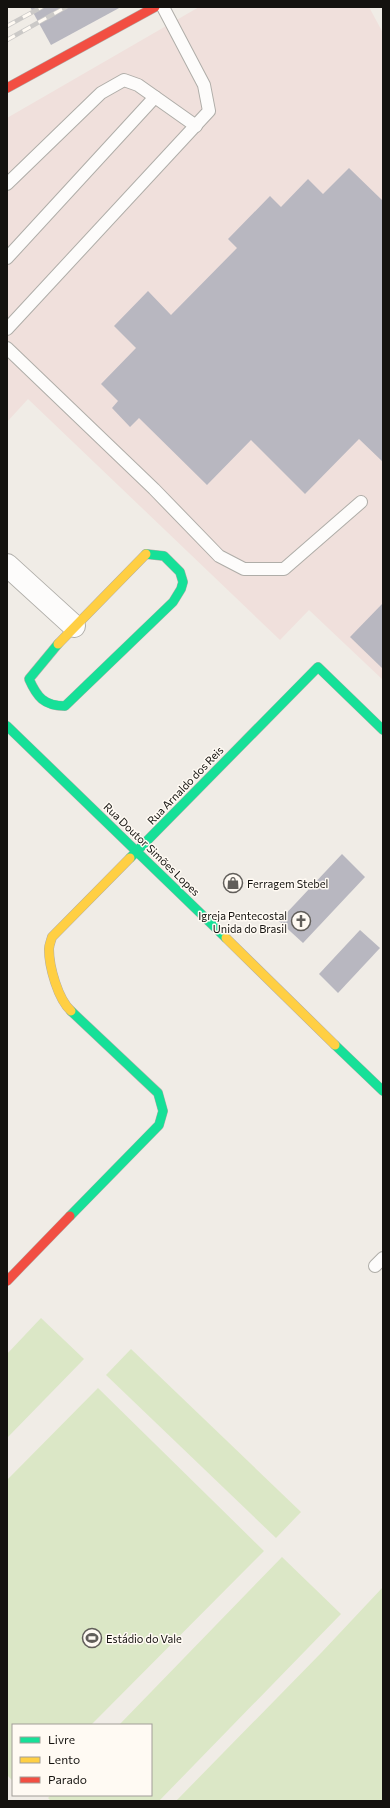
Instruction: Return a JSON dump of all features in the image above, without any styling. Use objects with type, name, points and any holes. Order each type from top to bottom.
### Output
[{"type":"street","points":[[7,88],[155,7]]},
{"type":"street","points":[[146,554],[164,556],[180,572],[183,582],[173,602],[65,706],[50,704],[34,692],[29,679],[36,667],[74,626],[146,554]]},
{"type":"street","points":[[7,565],[74,626]]},
{"type":"street","name":"Rua Arnaldo dos Reis","points":[[7,1281],[159,1125],[163,1111],[158,1093],[66,1006],[54,980],[49,949],[52,937],[318,667],[383,730]]},
{"type":"street","name":"Rua Doutor Simões Lopes","points":[[7,726],[138,851],[383,1091]]},
{"type":"lane","points":[[7,329],[209,111],[204,85],[163,7]]},
{"type":"lane","points":[[7,184],[101,93],[124,80],[138,85],[196,126]]},
{"type":"lane","points":[[7,258],[155,97]]},
{"type":"lane","points":[[7,348],[154,489],[219,556],[244,568],[284,569],[361,502]]},
{"type":"shaded area","points":[[199,7],[369,7],[383,33],[383,680],[309,610],[280,640],[28,399],[7,422],[7,118]]},
{"type":"green space","points":[[41,1318],[84,1359],[7,1438],[7,1354]]},
{"type":"green space","points":[[131,1349],[301,1512],[276,1538],[106,1375]]},
{"type":"green space","name":"Estádio do Vale","points":[[98,1388],[264,1551],[92,1724],[12,1724],[12,1780],[7,1775],[7,1480]]},
{"type":"green space","points":[[282,1557],[341,1614],[159,1801],[51,1801],[48,1798],[50,1796],[152,1796],[152,1724],[120,1724]]},
{"type":"green space","points":[[383,1587],[383,1801],[176,1801],[321,1653]]},
{"type":"building","points":[[30,7],[121,7],[51,45]]},
{"type":"building","points":[[349,168],[383,201],[383,462],[359,439],[305,494],[251,440],[207,485],[139,418],[130,427],[112,408],[118,401],[101,384],[136,348],[114,326],[148,291],[171,315],[237,248],[228,239],[270,196],[281,207],[308,179],[323,194]]},
{"type":"building","points":[[383,603],[383,669],[350,637]]},
{"type":"building","points":[[342,854],[365,877],[303,943],[279,921]]},
{"type":"building","points":[[360,930],[380,948],[338,993],[319,974]]},
{"type":"railway","points":[[7,26],[42,7]]},
{"type":"railway","points":[[7,40],[66,7]]},
{"type":"traffic: fast","points":[[58,644],[29,679],[35,691],[42,699],[58,706],[65,706],[173,602],[181,589],[183,582],[180,572],[164,556],[146,554]]},
{"type":"traffic: fast","points":[[130,858],[318,667],[383,730]]},
{"type":"traffic: fast","points":[[7,726],[226,938]]},
{"type":"traffic: fast","points":[[70,1216],[159,1125],[163,1111],[158,1093],[71,1011]]},
{"type":"traffic: fast","points":[[335,1045],[383,1091]]},
{"type":"traffic: slow","points":[[58,644],[146,554]]},
{"type":"traffic: slow","points":[[71,1011],[62,999],[55,982],[49,956],[52,937],[130,858]]},
{"type":"traffic: slow","points":[[226,938],[335,1045]]},
{"type":"traffic: jam","points":[[7,88],[155,7]]},
{"type":"traffic: jam","points":[[7,1281],[70,1216]]},
{"type":"place","name":"Ferragem Stebel","points":[[233,883]]},
{"type":"place","name":"Igreja Pentecostal Unida do Brasil","points":[[301,921]]},
{"type":"place","name":"Estádio do Vale","points":[[92,1638]]}]
